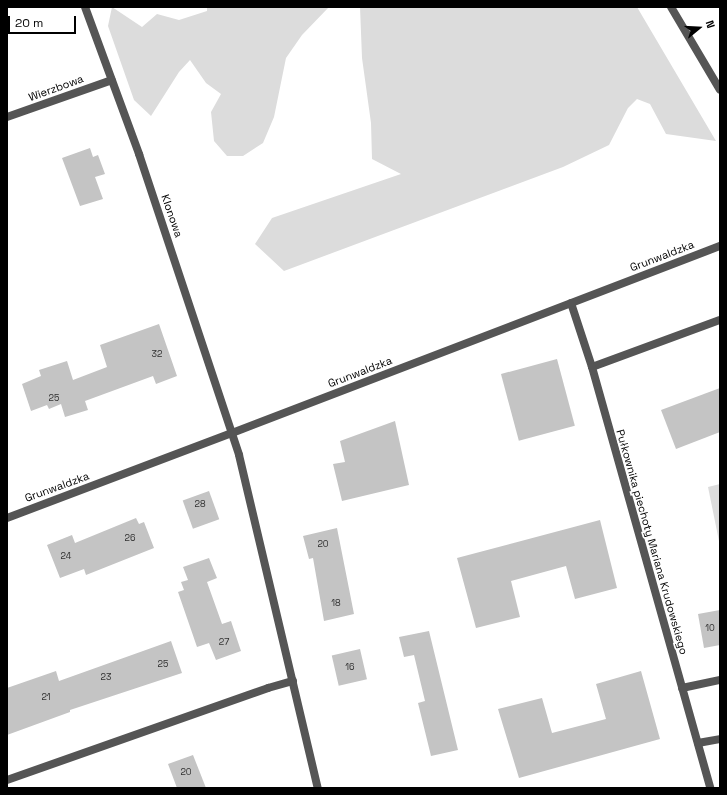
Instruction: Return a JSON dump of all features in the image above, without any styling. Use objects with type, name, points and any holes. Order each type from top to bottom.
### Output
[{"type":"street","name":"Klonowa","points":[[85,7],[142,162],[246,478],[318,788]]},
{"type":"street","points":[[671,7],[720,90]]},
{"type":"street","name":"Wierzbowa","points":[[7,117],[112,80]]},
{"type":"street","name":"Grunwaldzka","points":[[7,518],[720,246]]},
{"type":"street","name":"Pułkownika piechoty Mariana Krudowskiego","points":[[571,303],[592,367],[710,788]]},
{"type":"street","points":[[592,367],[720,320]]},
{"type":"street","points":[[682,688],[720,680]]},
{"type":"street","points":[[7,780],[268,688],[293,682]]},
{"type":"street","points":[[698,744],[720,739]]},
{"type":"shaded area","points":[[112,7],[142,27],[157,14],[179,20],[207,11],[207,7],[329,7],[302,35],[286,58],[274,117],[263,143],[243,156],[227,156],[214,141],[211,112],[221,94],[206,83],[190,60],[179,72],[151,116],[134,100],[108,26]]},
{"type":"shaded area","points":[[360,7],[637,7],[716,141],[666,134],[650,104],[637,99],[628,108],[609,145],[563,167],[284,271],[255,244],[272,218],[401,174],[372,159],[371,123],[362,58]]},
{"type":"shaded area","points":[[720,484],[720,546],[708,487]]},
{"type":"building","points":[[90,148],[93,157],[98,155],[105,174],[95,177],[103,199],[80,206],[62,158]]},
{"type":"building","points":[[159,324],[177,376],[156,384],[153,376],[85,401],[88,410],[65,417],[61,404],[49,409],[47,405],[31,411],[22,384],[41,376],[39,370],[67,361],[73,380],[107,367],[100,345]]},
{"type":"building","points":[[557,359],[575,426],[519,441],[501,374]]},
{"type":"building","points":[[720,388],[720,432],[676,449],[661,410]]},
{"type":"building","points":[[395,421],[409,485],[342,501],[333,464],[345,462],[340,441]]},
{"type":"building","points":[[209,491],[219,519],[193,529],[183,501]]},
{"type":"building","points":[[136,518],[139,524],[144,522],[154,548],[86,575],[84,569],[60,578],[47,545],[72,535],[75,543]]},
{"type":"building","points":[[600,520],[617,588],[575,599],[566,566],[511,581],[520,617],[476,628],[457,558]]},
{"type":"building","points":[[337,528],[354,614],[324,621],[313,558],[309,559],[303,536]]},
{"type":"building","points":[[209,558],[217,578],[207,582],[222,624],[231,621],[241,651],[216,660],[209,643],[197,647],[178,592],[184,590],[181,582],[188,580],[183,567]]},
{"type":"building","points":[[720,610],[720,645],[704,648],[698,614]]},
{"type":"building","points":[[429,631],[458,750],[431,756],[418,703],[425,701],[414,655],[404,657],[399,637]]},
{"type":"building","points":[[171,641],[182,673],[70,710],[70,712],[7,735],[7,688],[56,671],[59,681]]},
{"type":"building","points":[[360,649],[367,679],[339,686],[332,656]]},
{"type":"building","points":[[641,671],[660,739],[519,778],[498,709],[542,698],[552,733],[606,719],[596,684]]},
{"type":"building","points":[[193,755],[206,788],[177,788],[168,764]]}]
